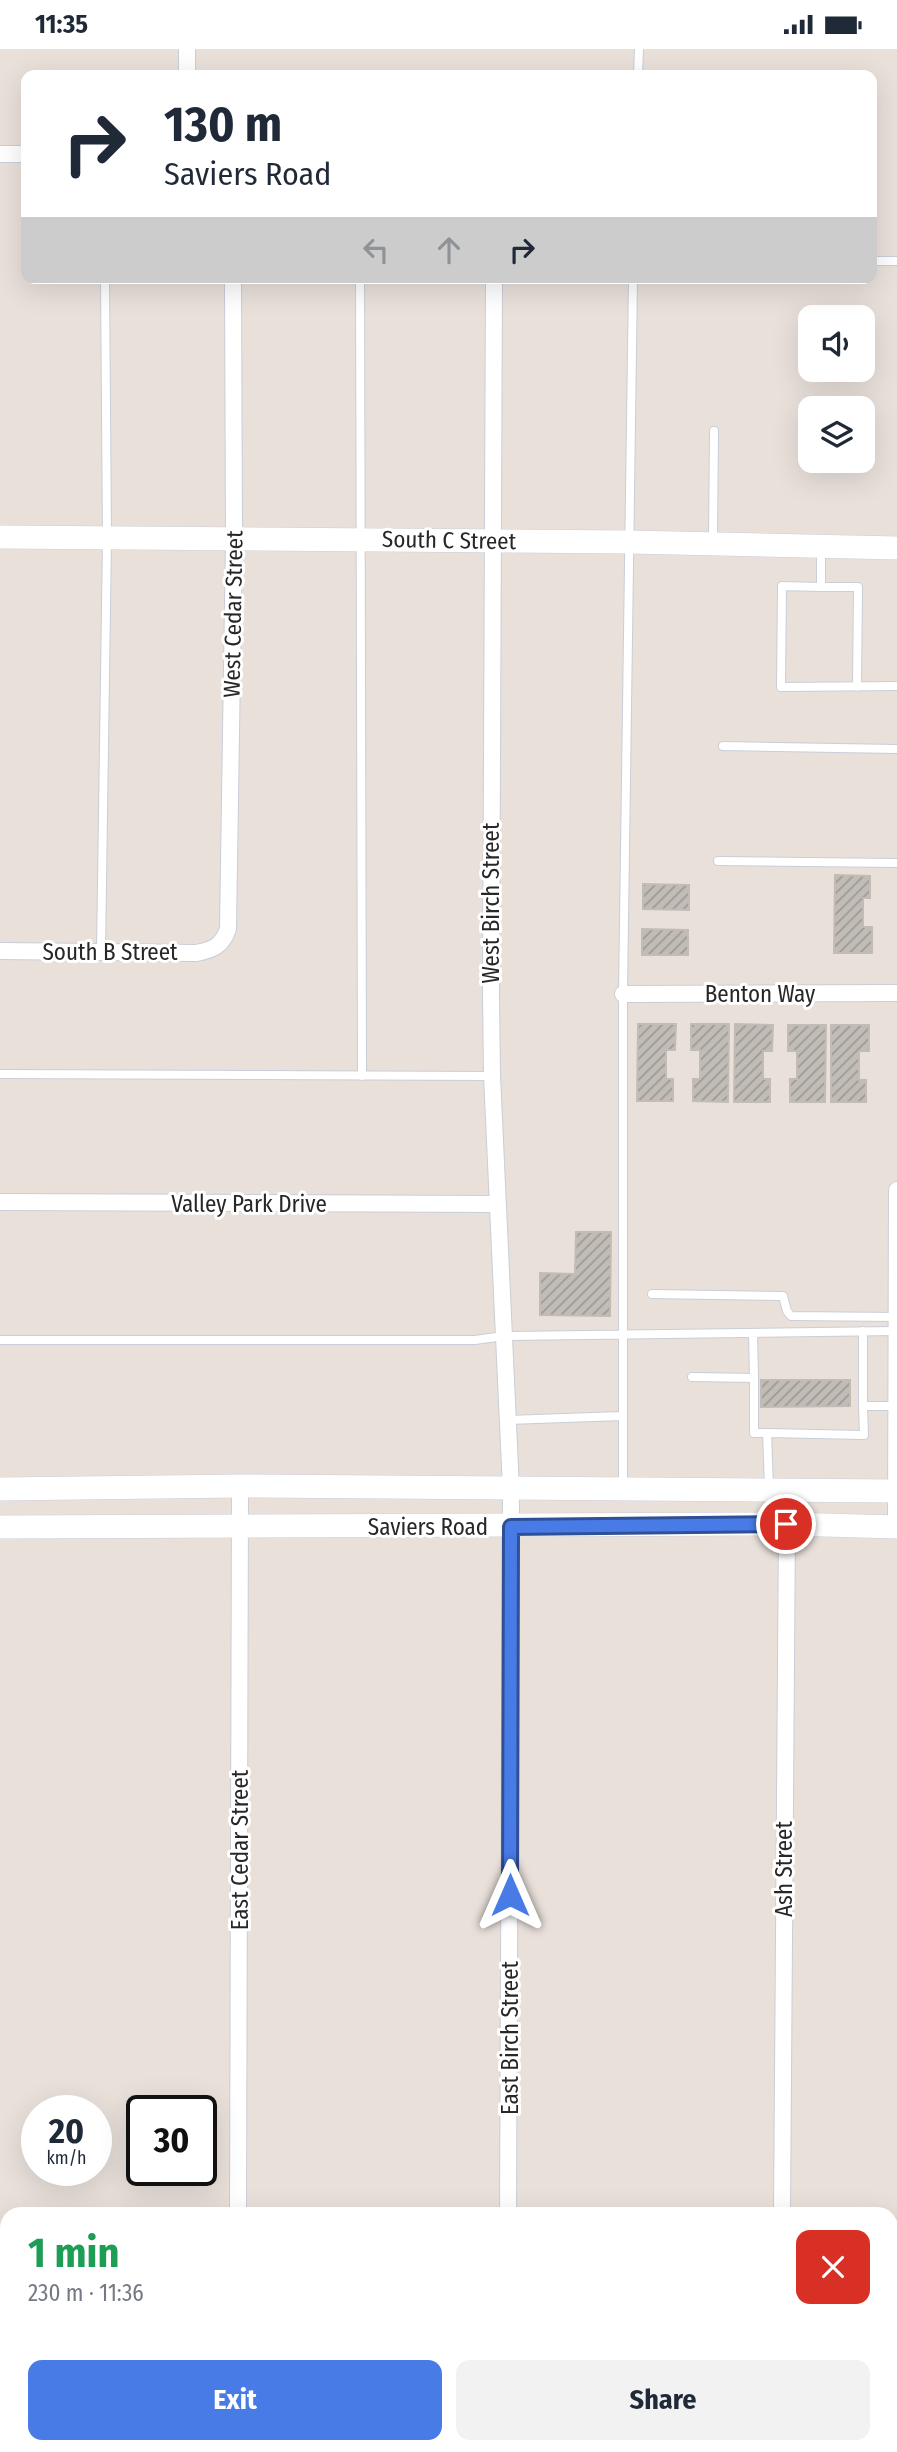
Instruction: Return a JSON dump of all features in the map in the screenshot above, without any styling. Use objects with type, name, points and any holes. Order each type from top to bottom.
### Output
[{"type":"main road","name":"South C Street","points":[[0,537],[630,542],[897,548]]},
{"type":"main road","name":"Saviers Road","points":[[0,1489],[240,1486],[896,1491]]},
{"type":"main road","name":"Saviers Road","points":[[0,1527],[786,1524],[896,1527]]},
{"type":"street","points":[[187,49],[187,70]]},
{"type":"street","points":[[0,154],[21,154]]},
{"type":"street","name":"West Cedar Street","points":[[219,946],[228,929],[229,916],[234,539],[233,284]]},
{"type":"street","name":"West Birch Street","points":[[494,284],[495,541],[490,891],[492,1076],[511,1527]]},
{"type":"street","name":"South B Street","points":[[0,951],[196,953],[219,946]]},
{"type":"street","name":"Benton Way","points":[[623,994],[897,993]]},
{"type":"street","points":[[896,1527],[897,1190]]},
{"type":"street","name":"Valley Park Drive","points":[[0,1202],[498,1204]]},
{"type":"street","name":"East Cedar Street","points":[[238,2207],[240,1486]]},
{"type":"street","name":"Ash Street","points":[[782,2207],[786,1524]]},
{"type":"street","name":"East Birch Street","points":[[508,2207],[511,1527]]},
{"type":"lane","points":[[638,70],[639,49]]},
{"type":"lane","points":[[877,261],[897,261]]},
{"type":"lane","points":[[102,952],[107,539],[104,284]]},
{"type":"lane","points":[[360,284],[362,1076]]},
{"type":"lane","points":[[623,1490],[623,994],[633,284]]},
{"type":"lane","points":[[713,545],[714,431]]},
{"type":"lane","points":[[821,548],[821,587]]},
{"type":"lane","points":[[857,687],[859,587],[782,586],[781,687],[857,687],[897,685]]},
{"type":"lane","points":[[723,746],[897,749]]},
{"type":"lane","points":[[718,861],[897,863]]},
{"type":"lane","points":[[0,1075],[492,1076]]},
{"type":"lane","points":[[652,1294],[783,1296],[787,1311],[792,1315],[896,1324]]},
{"type":"lane","points":[[0,1340],[475,1340],[504,1336],[863,1331],[896,1324]]},
{"type":"lane","points":[[753,1333],[754,1433],[864,1435],[863,1331]]},
{"type":"lane","points":[[692,1377],[754,1378]]},
{"type":"lane","points":[[863,1406],[896,1397]]},
{"type":"lane","points":[[508,1420],[622,1416]]},
{"type":"lane","points":[[768,1433],[769,1490]]},
{"type":"building","points":[[835,875],[870,876],[870,898],[863,898],[863,927],[872,927],[872,953],[834,953]]},
{"type":"building","points":[[643,884],[689,885],[689,910],[643,909]]},
{"type":"building","points":[[642,929],[688,930],[688,955],[642,955]]},
{"type":"building","points":[[638,1024],[676,1024],[675,1050],[666,1050],[666,1079],[673,1079],[673,1101],[637,1101]]},
{"type":"building","points":[[691,1024],[729,1024],[728,1102],[693,1101],[693,1079],[700,1079],[700,1050],[691,1050]]},
{"type":"building","points":[[735,1024],[773,1025],[772,1051],[763,1051],[763,1079],[770,1079],[770,1102],[734,1102]]},
{"type":"building","points":[[788,1025],[826,1025],[825,1102],[790,1102],[790,1079],[797,1079],[797,1051],[788,1051]]},
{"type":"building","points":[[831,1025],[869,1025],[869,1051],[859,1051],[859,1080],[866,1080],[866,1102],[831,1102]]},
{"type":"building","points":[[576,1232],[611,1232],[610,1316],[540,1315],[540,1273],[575,1274]]},
{"type":"building","points":[[761,1380],[850,1380],[850,1406],[761,1407]]},
{"type":"route","points":[[510,1895],[511,1527],[786,1524]]}]
